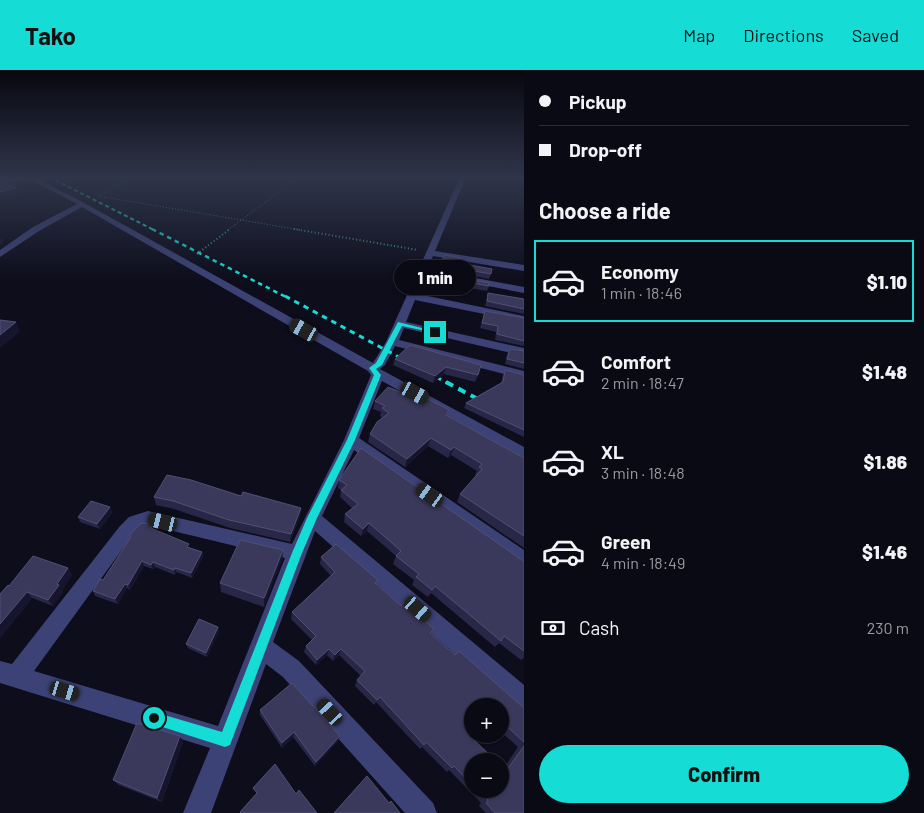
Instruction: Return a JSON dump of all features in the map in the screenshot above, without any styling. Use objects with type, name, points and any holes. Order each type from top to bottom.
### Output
[{"type":"street","points":[[0,254],[65,212]]},
{"type":"street","points":[[95,212],[375,372],[524,454]]},
{"type":"street","points":[[197,812],[297,553],[312,518],[351,440],[375,372],[392,342],[448,212]]},
{"type":"street","points":[[431,253],[524,268]]},
{"type":"street","points":[[423,271],[524,290]]},
{"type":"street","points":[[412,296],[524,319]]},
{"type":"street","points":[[400,324],[524,352]]},
{"type":"street","points":[[392,342],[524,375]]},
{"type":"street","points":[[351,440],[524,560]]},
{"type":"street","points":[[225,740],[8,675],[126,530],[135,522],[148,518],[297,553]]},
{"type":"street","points":[[312,518],[524,700]]},
{"type":"street","points":[[260,646],[291,669],[422,813]]},
{"type":"path","points":[[193,212],[431,253]]},
{"type":"path","points":[[184,263],[254,212]]},
{"type":"building","points":[[444,255],[460,258],[459,263],[492,269],[491,274],[441,265]]},
{"type":"building","points":[[439,274],[489,283],[489,286],[438,277]]},
{"type":"building","points":[[488,293],[524,299],[524,309],[487,301]]},
{"type":"building","points":[[485,311],[524,318],[524,341],[497,334],[498,326],[482,323]]},
{"type":"building","points":[[0,320],[16,322],[0,335]]},
{"type":"building","points":[[410,345],[481,365],[478,375],[446,367],[435,376],[395,359]]},
{"type":"building","points":[[510,349],[524,351],[524,363],[507,359]]},
{"type":"building","points":[[505,370],[524,375],[524,430],[466,403],[503,382]]},
{"type":"building","points":[[388,387],[403,393],[409,389],[449,410],[446,415],[524,458],[524,536],[460,494],[482,469],[479,467],[482,464],[454,447],[451,450],[431,438],[407,459],[370,434],[377,422],[389,413],[382,408],[385,406],[375,401]]},
{"type":"building","points":[[361,448],[524,561],[524,651],[504,636],[501,641],[435,586],[432,590],[416,577],[419,574],[396,556],[401,551],[369,523],[363,529],[345,514],[358,504],[341,490],[347,485],[339,480]]},
{"type":"building","points":[[167,475],[191,480],[241,496],[243,492],[301,508],[291,534],[229,520],[173,501],[154,497]]},
{"type":"building","points":[[91,501],[110,507],[97,524],[78,517]]},
{"type":"building","points":[[140,524],[153,525],[151,528],[189,544],[187,547],[202,552],[191,573],[175,568],[174,570],[153,562],[151,565],[142,561],[128,585],[125,584],[115,599],[93,591],[100,579],[103,580],[131,537],[129,536]]},
{"type":"building","points":[[240,540],[283,550],[264,598],[220,583]]},
{"type":"building","points":[[336,544],[378,580],[375,583],[401,606],[404,602],[434,629],[430,633],[455,655],[459,651],[524,708],[524,742],[509,728],[509,698],[464,698],[464,743],[477,743],[488,753],[464,753],[464,777],[454,766],[452,768],[426,742],[424,745],[380,697],[377,700],[357,680],[365,671],[341,649],[335,655],[329,649],[317,660],[306,646],[316,636],[292,612],[335,572],[321,557]]},
{"type":"building","points":[[33,556],[68,568],[48,600],[27,592],[0,624],[0,594],[9,586]]},
{"type":"building","points":[[199,619],[218,627],[206,653],[186,644]]},
{"type":"building","points":[[292,683],[340,736],[316,762],[294,732],[282,743],[260,710]]},
{"type":"building","points":[[137,723],[180,736],[157,798],[113,780]]},
{"type":"building","points":[[524,746],[524,813],[495,813],[486,803],[488,800],[486,798],[509,798],[509,767]]},
{"type":"building","points":[[275,764],[296,794],[299,790],[317,813],[240,812],[257,793],[253,788]]},
{"type":"building","points":[[367,776],[389,803],[391,801],[400,813],[334,813]]},
{"type":"railway","points":[[118,212],[154,230]]},
{"type":"railway","points":[[152,229],[288,298]]},
{"type":"railway","points":[[285,296],[410,363]]},
{"type":"railway","points":[[427,372],[449,384]]},
{"type":"railway","points":[[446,382],[487,404]]},
{"type":"route","points":[[154,718],[225,740],[297,553],[312,518],[351,440],[378,375],[372,368],[379,365],[400,324],[435,332]]}]
